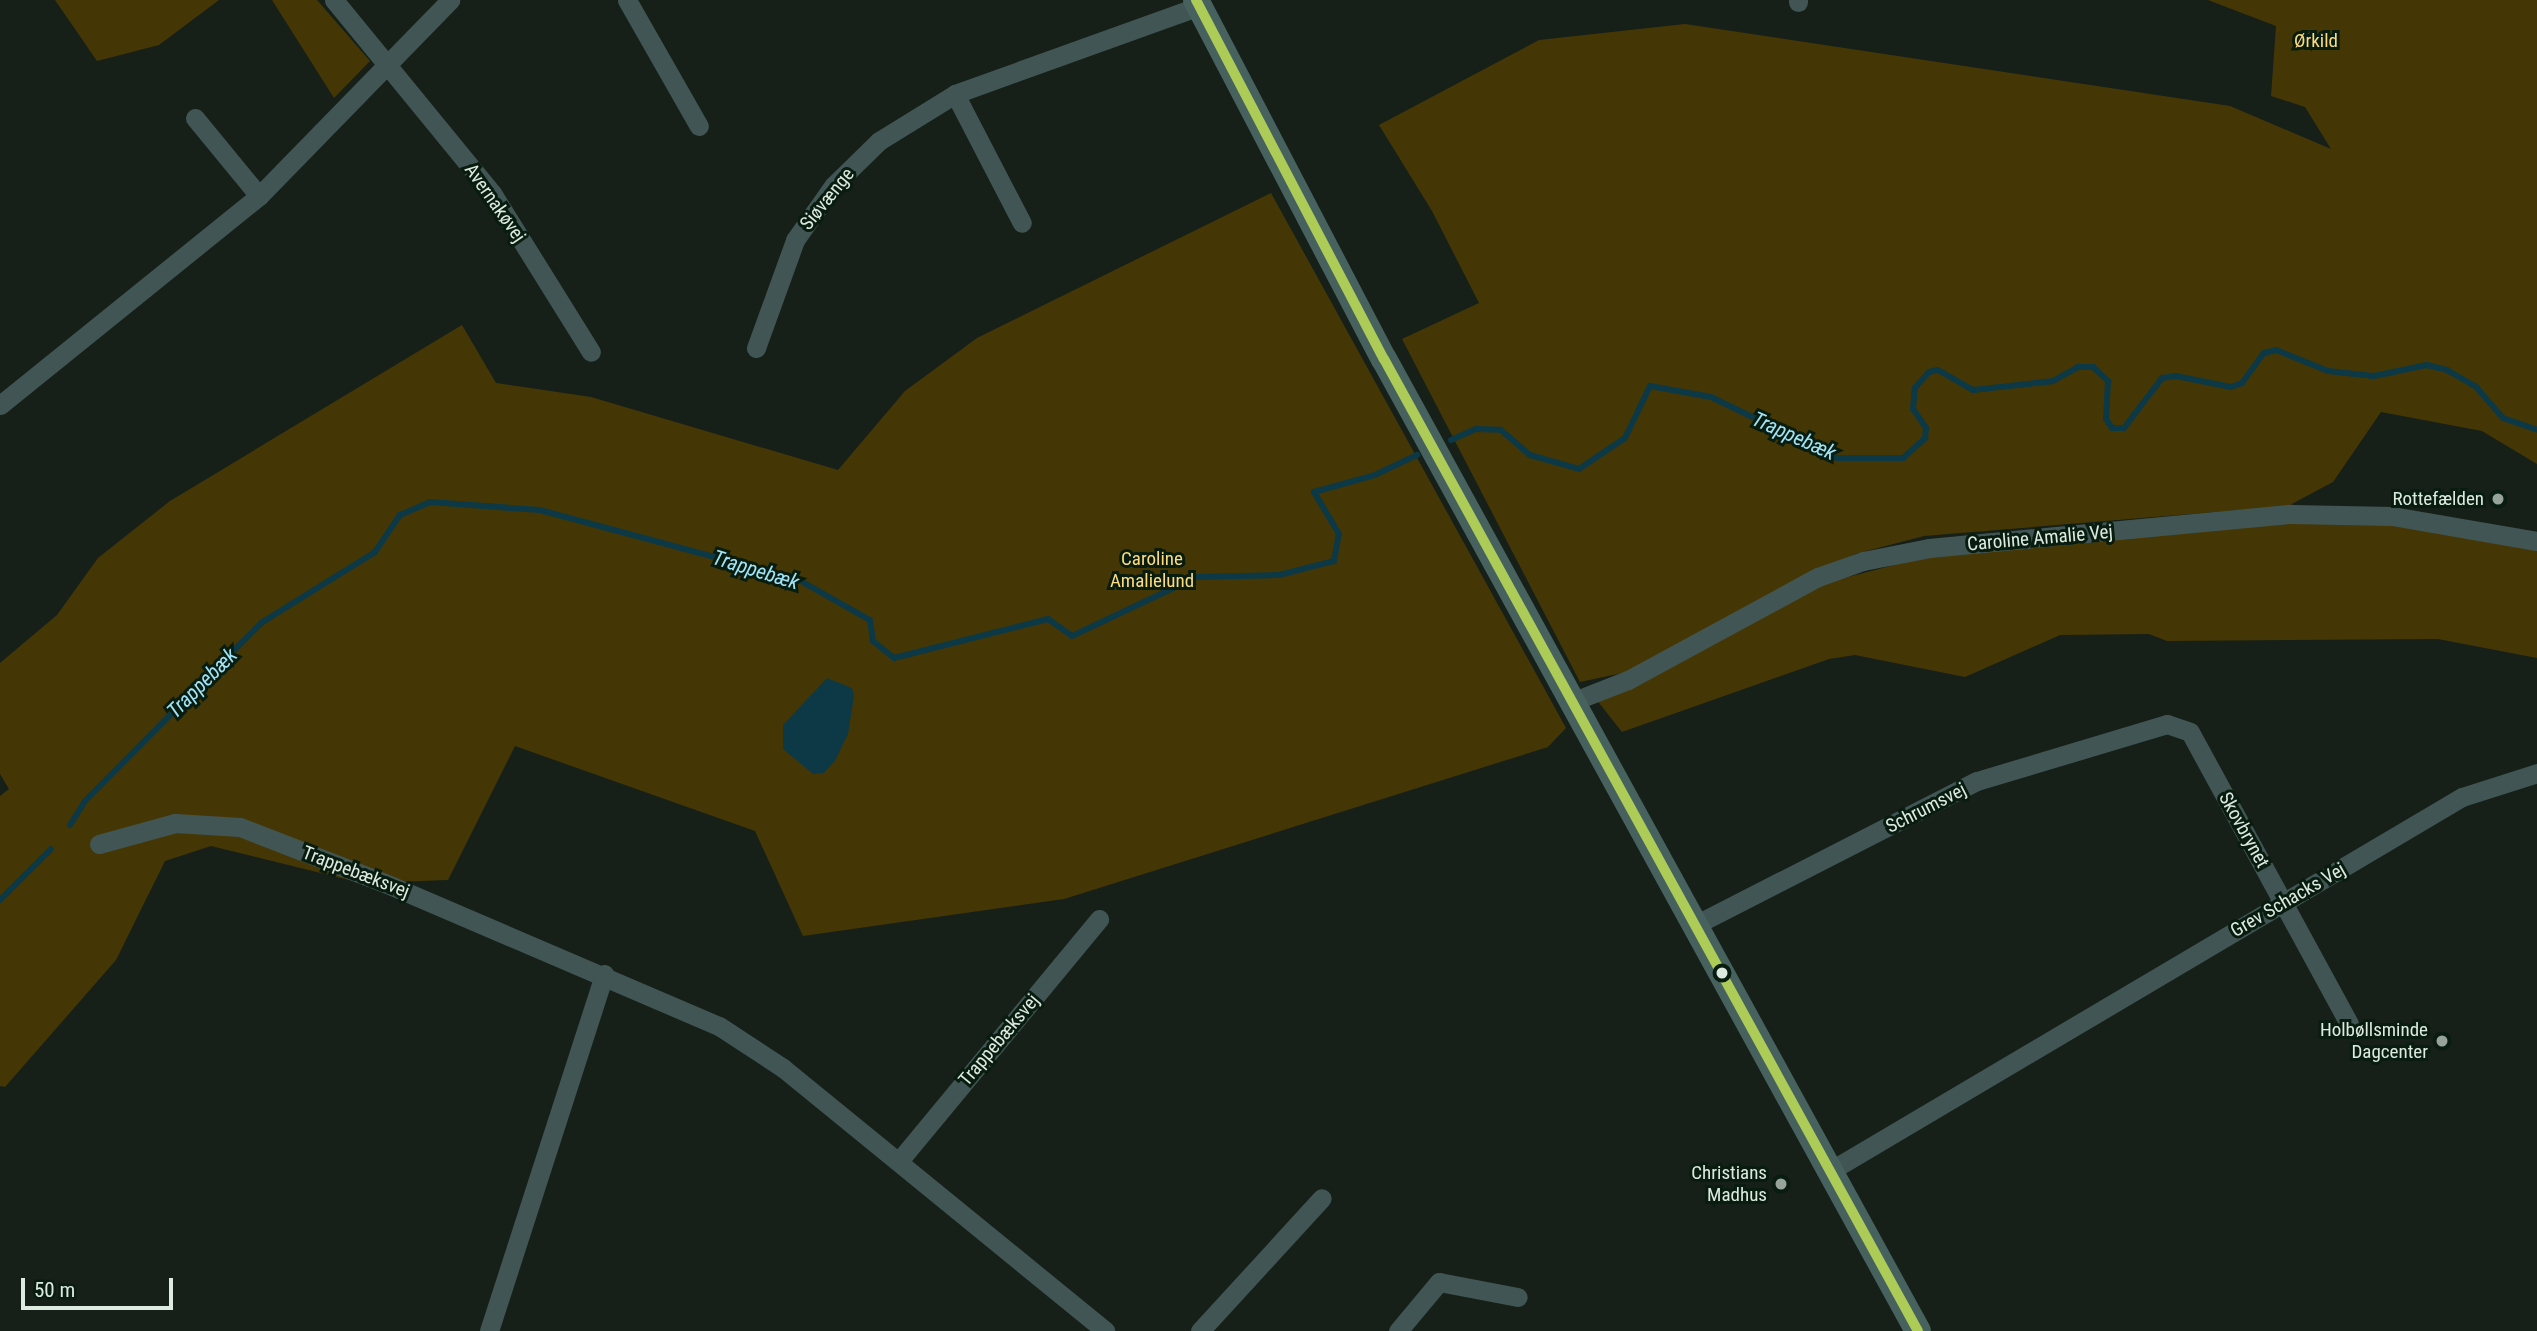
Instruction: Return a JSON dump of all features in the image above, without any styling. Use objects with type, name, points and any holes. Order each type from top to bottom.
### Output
[{"type":"street","name":"Avernakøvej","points":[[334,0],[492,193],[591,352]]},
{"type":"street","points":[[0,405],[259,196],[450,0]]},
{"type":"street","points":[[627,0],[699,126]]},
{"type":"street","points":[[1198,3],[1384,359],[1697,924],[1918,1331]]},
{"type":"street","name":"Siøvænge","points":[[756,348],[795,240],[834,185],[879,141],[955,94],[1198,3]]},
{"type":"street","points":[[955,94],[1022,223]]},
{"type":"street","points":[[195,118],[259,196]]},
{"type":"street","name":"Caroline Amalie Vej","points":[[1574,701],[1628,681],[1818,578],[1863,561],[1929,548],[2291,514],[2392,516],[2537,541]]},
{"type":"street","name":"Schrumsvej","points":[[1697,924],[1978,781],[2167,724]]},
{"type":"street","name":"Skovbrynet","points":[[2167,724],[2190,732],[2349,1024]]},
{"type":"street","name":"Grev Schacks Vej","points":[[1830,1171],[2462,797],[2537,773]]},
{"type":"street","name":"Trappebæksvej","points":[[99,844],[175,823],[240,827],[604,974],[719,1026],[783,1068],[1105,1331]]},
{"type":"street","name":"Trappebæksvej","points":[[899,1161],[1099,919]]},
{"type":"street","points":[[489,1331],[604,974]]},
{"type":"street","points":[[1200,1331],[1322,1198]]},
{"type":"street","points":[[1398,1331],[1439,1282],[1518,1297]]},
{"type":"green space","points":[[55,0],[219,0],[159,45],[97,61]]},
{"type":"green space","points":[[272,0],[317,0],[370,61],[334,98]]},
{"type":"green space","name":"Ørkild","points":[[2208,0],[2537,0],[2537,464],[2482,431],[2381,412],[2333,482],[2288,506],[1924,536],[1855,554],[1627,672],[1580,682],[1402,339],[1479,303],[1432,211],[1379,125],[1539,40],[1685,24],[2230,106],[2331,149],[2305,107],[2271,96],[2276,26]]},
{"type":"green space","name":"Caroline Amalielund","points":[[1271,193],[1566,728],[1548,747],[1064,899],[803,936],[755,831],[515,746],[448,880],[361,883],[211,846],[165,861],[116,960],[5,1087],[0,1086],[0,796],[9,789],[0,774],[0,663],[57,615],[98,558],[170,501],[462,325],[496,383],[591,397],[838,470],[905,391],[977,338]]},
{"type":"green space","points":[[2292,522],[2392,525],[2537,550],[2537,658],[2438,639],[2167,641],[2149,634],[2060,635],[1965,677],[1855,655],[1829,659],[1622,732],[1596,699],[1821,584],[1929,556]]},
{"type":"water","points":[[827,678],[852,688],[854,696],[848,734],[835,761],[824,773],[813,774],[783,749],[783,725]]},
{"type":"waterway","name":"Trappebæk","points":[[1451,440],[1476,429],[1501,430],[1530,455],[1579,469],[1625,438],[1650,386],[1711,397],[1837,458],[1903,458],[1925,438],[1926,428],[1913,409],[1915,388],[1929,372],[1938,370],[1973,390],[2053,381],[2078,367],[2093,367],[2108,381],[2106,419],[2112,428],[2124,428],[2162,378],[2176,376],[2231,387],[2242,383],[2264,353],[2276,350],[2328,371],[2374,376],[2427,365],[2447,370],[2476,387],[2503,418],[2537,430]]},
{"type":"waterway","name":"Trappebæk","points":[[70,825],[85,801],[261,623],[375,552],[400,515],[430,502],[540,510],[799,580],[870,620],[873,641],[894,658],[1048,619],[1072,636],[1197,577],[1279,575],[1334,561],[1339,534],[1314,492],[1375,475],[1417,455]]},
{"type":"waterway","name":"Trappebæk","points":[[0,900],[51,849]]},
{"type":"transit line","points":[[1196,0],[1384,359],[1918,1331]]},
{"type":"place","name":"Rottefælden","points":[[2498,499]]},
{"type":"place","name":"Holbøllsminde Dagcenter","points":[[2442,1041]]},
{"type":"place","name":"Christians Madhus","points":[[1781,1184]]}]
